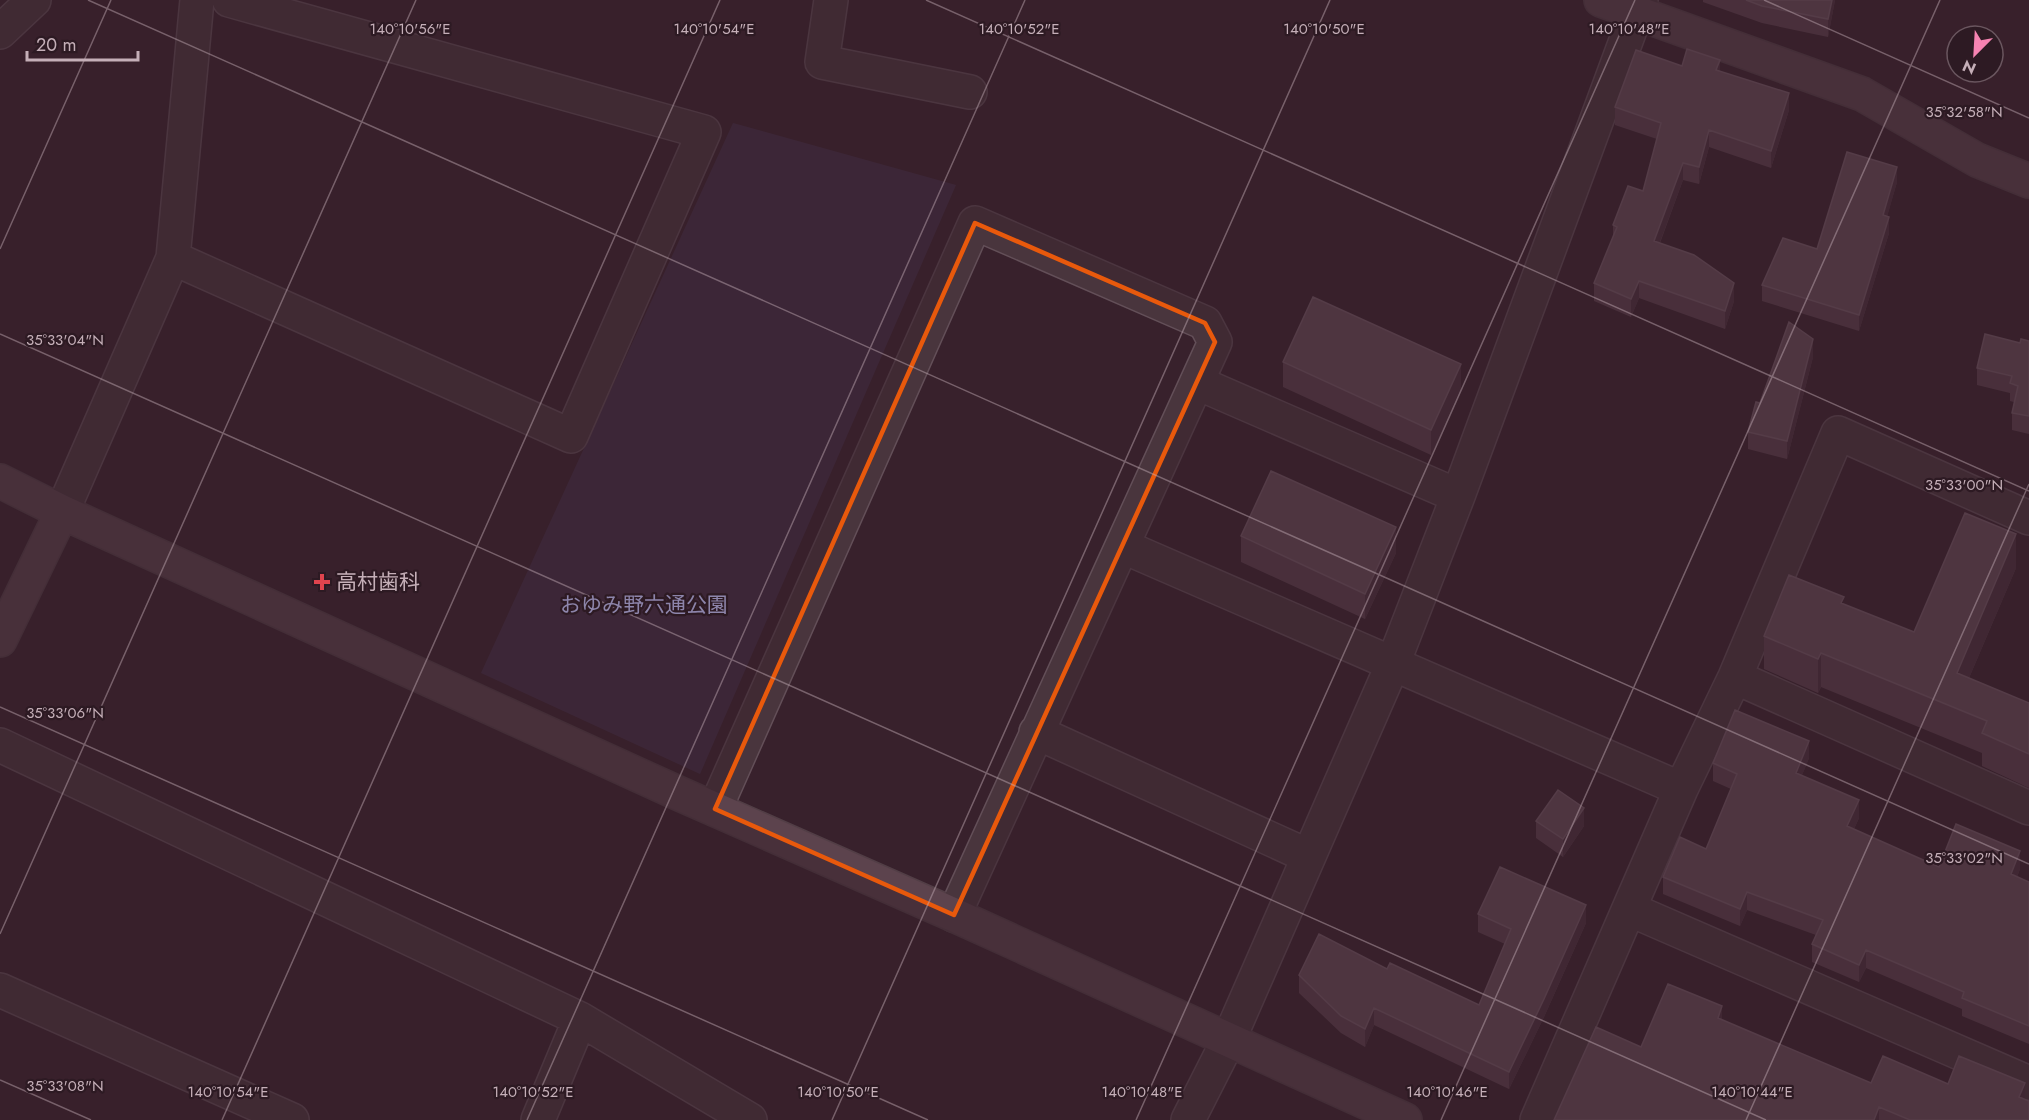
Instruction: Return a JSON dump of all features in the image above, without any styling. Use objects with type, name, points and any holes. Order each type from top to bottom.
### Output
[{"type":"street","points":[[0,32],[34,0]]},
{"type":"street","points":[[0,640],[62,512],[173,258],[197,0]]},
{"type":"street","points":[[173,258],[571,436],[704,132],[229,0]]},
{"type":"street","points":[[831,0],[822,62],[970,92]]},
{"type":"street","points":[[1601,0],[1638,6],[1862,93],[1977,160],[2029,181]]},
{"type":"street","points":[[1188,1120],[1229,1039],[1392,666],[1458,496],[1638,6]]},
{"type":"street","points":[[715,808],[975,223],[1205,323],[1215,342],[1198,383],[954,915]]},
{"type":"street","points":[[1198,383],[1458,496]]},
{"type":"street","points":[[1538,1120],[1681,789],[1736,676],[1838,433],[2029,518]]},
{"type":"street","points":[[0,481],[62,512],[1405,1120]]},
{"type":"street","points":[[1122,546],[1392,666],[1681,789]]},
{"type":"street","points":[[1736,676],[2029,808]]},
{"type":"street","points":[[1036,732],[1308,856]]},
{"type":"street","points":[[0,745],[580,1019],[750,1120]]},
{"type":"street","points":[[1629,909],[2029,1083]]},
{"type":"street","points":[[0,990],[292,1120]]},
{"type":"street","points":[[538,1120],[580,1019]]},
{"type":"highlighted area","points":[[975,223],[1205,323],[1215,342],[1198,383],[954,915],[715,809]]},
{"type":"green space","name":"おゆみ野六通公園","points":[[733,123],[956,185],[700,774],[481,673]]},
{"type":"building","points":[[1746,0],[1832,0],[1828,19],[1762,6]]},
{"type":"building","points":[[1687,49],[1720,60],[1716,70],[1789,93],[1771,151],[1709,130],[1699,167],[1683,163],[1654,241],[1694,255],[1734,283],[1725,311],[1639,281],[1631,299],[1594,283],[1617,227],[1613,225],[1628,186],[1643,191],[1661,123],[1615,107],[1636,50],[1682,66]]},
{"type":"building","points":[[1847,152],[1897,167],[1883,215],[1889,217],[1859,315],[1762,285],[1783,238],[1817,249]]},
{"type":"building","points":[[1313,297],[1461,364],[1431,430],[1283,362]]},
{"type":"building","points":[[1789,322],[1813,339],[1787,441],[1748,432],[1756,402],[1760,403]]},
{"type":"building","points":[[1985,334],[2020,343],[2021,339],[2029,341],[2029,416],[2012,413],[2018,386],[2010,383],[2012,376],[1977,368]]},
{"type":"building","points":[[1271,471],[1396,527],[1365,594],[1241,536]]},
{"type":"building","points":[[1965,513],[2016,534],[1957,673],[2029,703],[2029,754],[1982,733],[1987,721],[1821,653],[1818,659],[1764,636],[1789,575],[1844,597],[1841,603],[1914,632]]},
{"type":"building","points":[[1735,710],[1809,741],[1796,773],[1859,800],[1847,826],[1939,867],[1956,824],[2020,851],[2011,874],[2029,882],[2029,1026],[1962,998],[1964,992],[1866,950],[1859,965],[1812,944],[1823,920],[1747,892],[1740,909],[1663,877],[1680,837],[1706,849],[1737,774],[1713,763]]},
{"type":"building","points":[[1558,790],[1584,808],[1563,839],[1536,821]]},
{"type":"building","points":[[1500,867],[1586,905],[1509,1072],[1374,1008],[1365,1029],[1341,1016],[1299,975],[1319,934],[1387,969],[1390,963],[1479,1005],[1511,929],[1478,914]]},
{"type":"building","points":[[1668,984],[1722,1006],[1718,1018],[1871,1083],[1883,1056],[1948,1084],[1959,1056],[2025,1083],[2019,1097],[2029,1101],[2029,1120],[1910,1120],[1879,1107],[1874,1120],[1554,1120],[1596,1027],[1641,1047]]},
{"type":"place","name":"高村歯科","points":[[322,582]]}]
